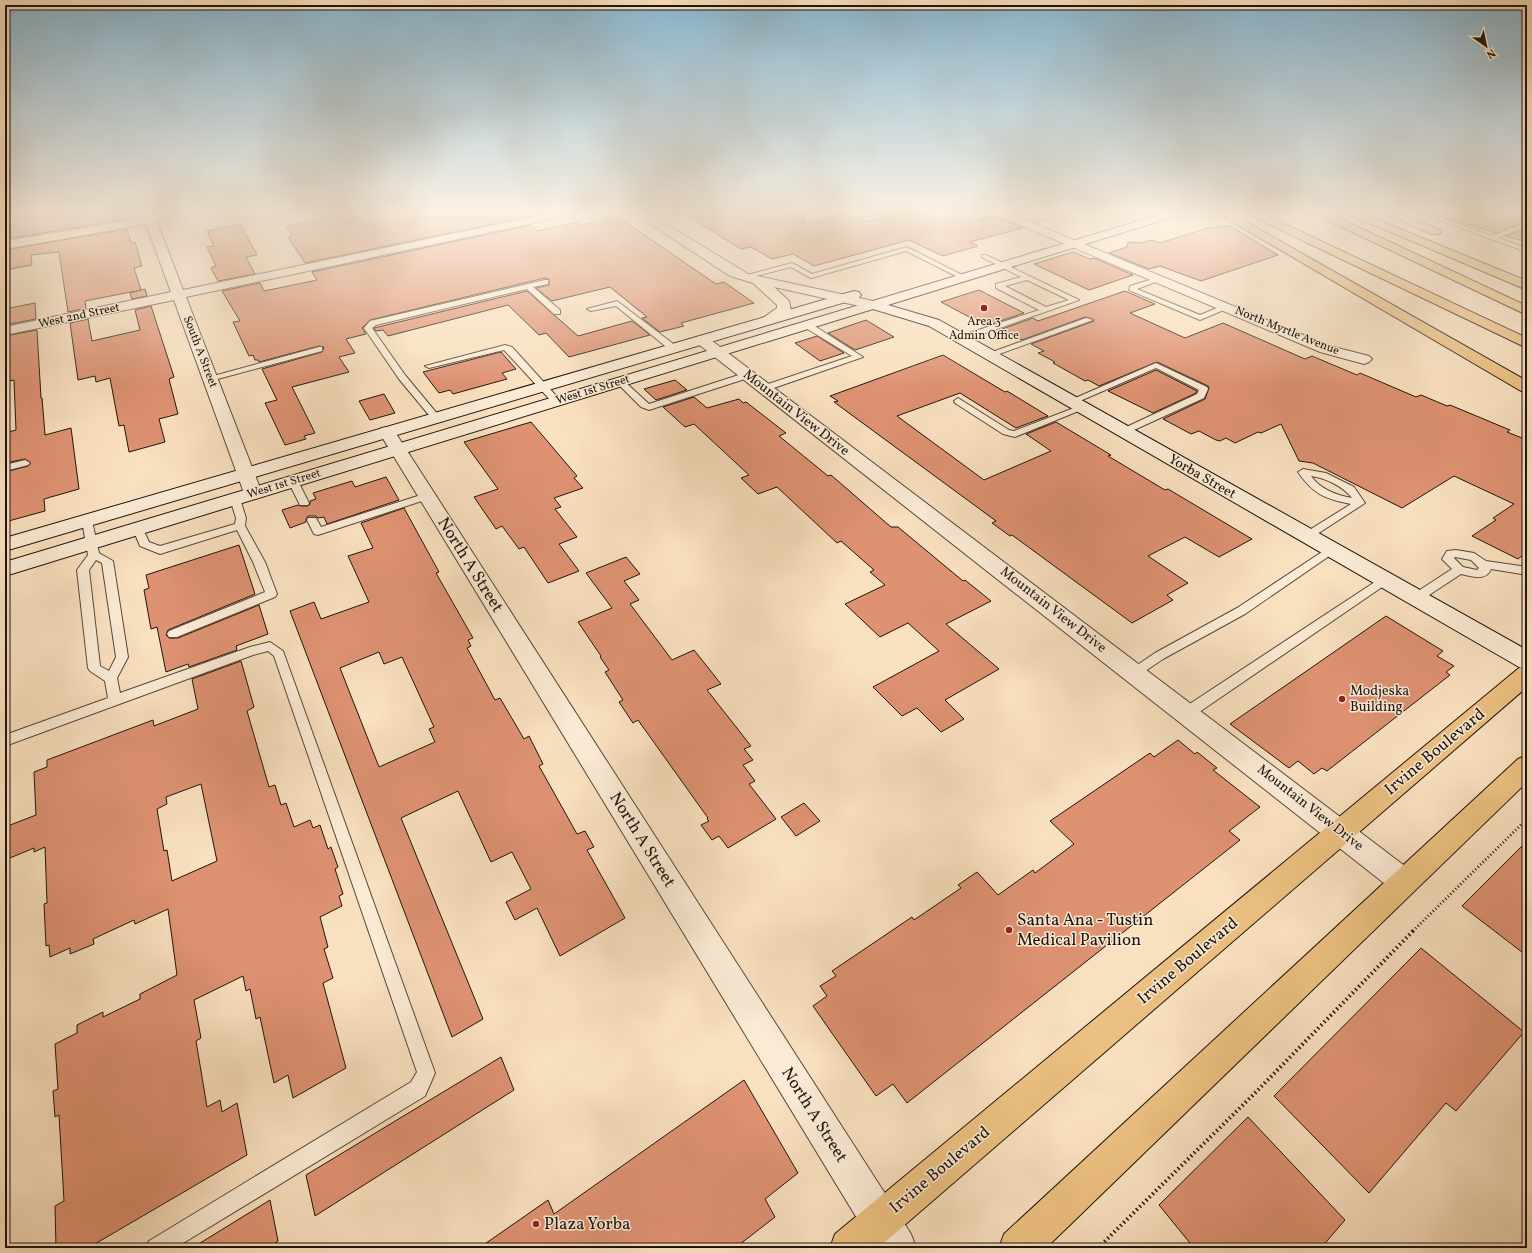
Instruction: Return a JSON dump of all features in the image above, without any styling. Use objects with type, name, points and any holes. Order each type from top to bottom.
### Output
[{"type":"main road","points":[[1323,269],[1527,388]]},
{"type":"main road","points":[[1372,269],[1527,344]]},
{"type":"main road","points":[[1383,269],[1527,344]]},
{"type":"main road","points":[[1440,269],[1527,311]]},
{"type":"main road","points":[[1488,269],[1527,286]]},
{"type":"main road","points":[[1492,269],[1527,286]]},
{"type":"main road","name":"Irvine Boulevard","points":[[849,1248],[889,1234],[1340,832],[1527,674]]},
{"type":"main road","points":[[1018,1248],[1527,766]]},
{"type":"street","name":"South A Street","points":[[169,269],[253,494]]},
{"type":"street","name":"West 2nd Street","points":[[5,331],[298,269]]},
{"type":"street","points":[[729,269],[748,278],[775,294],[784,304],[784,310],[766,321]]},
{"type":"street","points":[[924,274],[939,269]]},
{"type":"street","name":"West 1st Street","points":[[5,569],[93,549],[138,529],[293,482],[393,441],[436,418],[673,348],[710,346],[807,325],[988,269]]},
{"type":"street","name":"North Myrtle Avenue","points":[[1137,269],[1325,349],[1364,359]]},
{"type":"street","name":"Yorba Street","points":[[748,278],[873,305],[934,324],[1527,661]]},
{"type":"street","points":[[928,288],[921,294],[923,305],[934,324]]},
{"type":"street","name":"West 1st Street","points":[[5,545],[246,474],[393,441],[556,401],[620,382],[710,346],[766,321],[865,292]]},
{"type":"street","name":"Mountain View Drive","points":[[710,346],[1404,882]]},
{"type":"street","name":"North A Street","points":[[393,441],[889,1234]]},
{"type":"lane","points":[[748,278],[777,269]]},
{"type":"lane","points":[[800,269],[811,276],[834,269]]},
{"type":"lane","points":[[947,269],[962,277]]},
{"type":"lane","points":[[960,339],[1076,300],[1012,269]]},
{"type":"lane","points":[[1028,277],[999,286],[1046,310]]},
{"type":"lane","points":[[1159,279],[1133,288],[1133,290],[1200,318],[1227,307]]},
{"type":"lane","points":[[436,418],[402,377],[368,328],[373,323],[545,282]]},
{"type":"lane","points":[[527,286],[557,312]]},
{"type":"lane","points":[[591,309],[618,303],[673,348]]},
{"type":"lane","points":[[988,355],[1089,320]]},
{"type":"lane","points":[[765,388],[859,358],[807,325]]},
{"type":"lane","points":[[429,366],[505,347],[509,349],[544,386],[556,401]]},
{"type":"lane","points":[[210,378],[319,349]]},
{"type":"lane","points":[[958,401],[1006,432],[1015,434],[1156,365],[1204,389],[1201,396],[1123,432]]},
{"type":"lane","points":[[620,382],[644,405],[649,407],[748,375]]},
{"type":"lane","points":[[5,468],[25,463]]},
{"type":"lane","points":[[1303,472],[1323,475],[1350,489],[1360,503],[1334,498],[1312,485],[1303,472]]},
{"type":"lane","points":[[293,482],[304,503]]},
{"type":"lane","points":[[312,520],[318,532],[427,496]]},
{"type":"lane","points":[[173,634],[271,594],[259,562],[240,526],[241,518],[235,499]]},
{"type":"lane","points":[[1307,536],[1360,503]]},
{"type":"lane","points":[[87,521],[93,549],[107,561],[122,657],[112,678],[115,700]]},
{"type":"lane","points":[[138,529],[144,544],[160,550],[240,526]]},
{"type":"lane","points":[[93,549],[83,570],[94,668],[112,678]]},
{"type":"lane","points":[[1134,673],[1158,656],[1240,611],[1332,550]]},
{"type":"lane","points":[[1483,564],[1485,570],[1480,574],[1459,570],[1448,559],[1451,554],[1468,555],[1483,564],[1527,571]]},
{"type":"lane","points":[[1416,598],[1459,570]]},
{"type":"lane","points":[[1187,713],[1384,580]]},
{"type":"lane","points":[[5,741],[250,651],[270,646],[279,654],[426,1073],[418,1089],[156,1248]]},
{"type":"path","points":[[1098,1248],[1256,1092],[1436,908],[1527,819]]},
{"type":"building","points":[[62,269],[134,269],[141,290],[85,301],[86,308],[68,312]]},
{"type":"building","points":[[212,269],[253,269],[255,274],[218,281]]},
{"type":"building","points":[[324,269],[695,269],[716,284],[724,282],[754,303],[681,323],[684,326],[660,332],[642,318],[647,317],[610,287],[552,301],[536,288],[549,285],[549,279],[545,278],[370,320],[362,328],[366,334],[346,339],[355,353],[339,357],[349,372],[292,387],[315,433],[304,436],[306,439],[285,445],[265,403],[277,400],[262,369],[322,352],[324,347],[319,346],[259,362],[258,360],[255,360],[253,355],[249,356],[233,322],[240,321],[222,291],[260,283],[264,291],[317,280],[312,272]]},
{"type":"building","points":[[1046,269],[1120,269],[1133,275],[1089,290]]},
{"type":"building","points":[[1169,269],[1235,269],[1201,281]]},
{"type":"building","points":[[145,289],[147,296],[132,299],[130,293]]},
{"type":"building","name":"Area 3 Admin Office","points":[[979,290],[1024,313],[986,326],[941,302]]},
{"type":"building","points":[[527,291],[578,336],[632,321],[650,335],[569,357],[546,333],[539,335],[508,305],[388,336],[383,330],[376,331],[374,328]]},
{"type":"building","points":[[1125,291],[1155,304],[1130,313],[1185,338],[1223,323],[1305,359],[1312,356],[1357,375],[1360,373],[1416,397],[1421,395],[1447,406],[1450,405],[1510,430],[1507,432],[1527,440],[1527,552],[1518,559],[1472,536],[1496,520],[1493,518],[1514,504],[1454,476],[1402,508],[1313,463],[1299,461],[1281,424],[1261,433],[1258,432],[1235,443],[1226,438],[1220,441],[1216,440],[1199,431],[1191,434],[1163,419],[1205,399],[1209,388],[1208,386],[1157,362],[1099,386],[1088,380],[1085,381],[1053,363],[1055,362],[1038,353],[1044,351],[1031,344],[1094,321],[1093,319],[1085,317],[1022,340],[1002,329],[1033,318],[1038,321]]},
{"type":"building","points":[[35,303],[36,319],[5,325],[5,309]]},
{"type":"building","points":[[151,306],[174,377],[169,379],[178,414],[159,419],[165,442],[129,452],[124,425],[119,426],[110,378],[96,382],[95,376],[78,380],[70,323],[88,319],[92,341],[140,330],[135,310]]},
{"type":"building","points":[[866,320],[894,337],[855,350],[828,333]]},
{"type":"building","points":[[37,330],[45,435],[71,428],[79,489],[44,499],[45,511],[5,522],[5,472],[28,466],[31,463],[25,459],[5,463],[5,433],[16,430],[14,380],[5,382],[5,336]]},
{"type":"building","points":[[817,336],[844,353],[820,361],[795,343]]},
{"type":"building","points":[[501,352],[516,369],[502,373],[507,379],[453,394],[450,390],[439,393],[423,372]]},
{"type":"building","points":[[943,355],[1048,416],[1016,428],[960,393],[897,416],[984,480],[1051,451],[1026,434],[1056,422],[1111,455],[1108,456],[1165,490],[1168,489],[1252,539],[1219,557],[1185,537],[1148,556],[1188,583],[1167,595],[1173,600],[1132,623],[1012,535],[1010,536],[992,523],[996,521],[834,402],[838,401],[830,396]]},
{"type":"building","points":[[1156,370],[1197,391],[1196,393],[1153,413],[1108,391]]},
{"type":"building","points":[[675,380],[687,390],[656,400],[644,389]]},
{"type":"building","points":[[384,394],[395,413],[370,420],[359,401]]},
{"type":"building","points":[[694,397],[707,408],[739,399],[743,403],[746,402],[786,433],[779,436],[828,476],[831,475],[891,527],[898,527],[963,581],[965,580],[991,601],[946,624],[999,669],[945,700],[964,719],[941,732],[917,708],[902,716],[873,687],[939,651],[908,623],[880,637],[845,604],[885,585],[870,572],[874,570],[841,541],[837,543],[777,487],[758,494],[741,478],[749,475],[694,424],[685,427],[663,407]]},
{"type":"building","points":[[531,422],[577,476],[574,478],[583,488],[554,498],[561,507],[555,509],[577,537],[559,544],[579,571],[548,583],[524,547],[519,549],[502,526],[496,529],[474,497],[498,489],[464,442]]},
{"type":"building","points":[[386,477],[399,500],[327,524],[324,517],[318,518],[316,516],[308,516],[306,522],[290,528],[282,510],[298,505],[308,506],[310,501],[316,499],[313,493],[352,481],[355,487]]},
{"type":"building","points":[[404,508],[439,572],[436,573],[473,638],[468,640],[471,646],[467,648],[495,700],[500,698],[524,739],[529,736],[543,764],[539,766],[577,834],[585,831],[594,847],[587,850],[625,918],[560,956],[537,908],[515,920],[506,902],[531,889],[512,852],[491,862],[458,791],[401,818],[483,1019],[452,1037],[290,611],[314,602],[321,619],[369,602],[348,556],[373,548],[361,523]],"holes":[[[379,652],[384,664],[402,657],[434,727],[429,729],[435,742],[379,767],[340,668]]]},
{"type":"building","points":[[239,545],[255,594],[168,630],[166,635],[169,638],[178,638],[259,605],[268,634],[236,646],[237,650],[189,667],[188,664],[166,672],[157,627],[151,629],[144,590],[149,588],[146,575]]},
{"type":"building","points":[[626,557],[640,574],[624,581],[639,600],[630,604],[672,660],[694,650],[721,684],[707,690],[751,746],[744,749],[753,760],[743,765],[755,781],[749,784],[776,819],[728,848],[719,836],[712,840],[701,825],[709,821],[707,819],[708,818],[638,720],[633,723],[619,702],[623,700],[605,672],[609,670],[578,622],[612,608],[586,573]]},
{"type":"building","name":"Modjeska Building","points":[[1386,616],[1443,651],[1437,656],[1454,666],[1446,672],[1450,675],[1327,771],[1322,768],[1314,774],[1298,761],[1289,768],[1230,724]]},
{"type":"building","points":[[241,661],[254,707],[247,711],[269,787],[275,785],[281,805],[286,803],[294,827],[310,820],[313,828],[320,825],[328,849],[331,847],[338,867],[335,869],[343,894],[339,896],[342,906],[320,917],[328,947],[324,949],[333,978],[323,983],[346,1068],[293,1098],[288,1075],[274,1083],[260,1017],[256,1019],[250,989],[246,991],[243,976],[194,1000],[201,1038],[196,1041],[207,1107],[220,1100],[222,1112],[237,1103],[247,1155],[88,1248],[56,1248],[55,1206],[64,1201],[59,1115],[55,1117],[53,1091],[58,1089],[55,1044],[77,1033],[77,1025],[103,1012],[103,1017],[140,999],[140,994],[177,975],[168,909],[135,924],[134,920],[93,939],[94,944],[70,954],[70,948],[50,957],[49,945],[46,946],[44,904],[47,903],[45,847],[34,852],[34,848],[5,860],[5,827],[36,815],[34,772],[47,767],[47,760],[153,720],[154,726],[198,709],[192,679]],"holes":[[[201,784],[217,861],[172,881],[167,850],[164,851],[157,809],[167,804],[166,797]]]},
{"type":"building","name":"Santa Ana - Tustin Medical Pavilion","points":[[1178,740],[1195,754],[1197,752],[1217,768],[1213,770],[1260,807],[1229,831],[1240,840],[907,1103],[893,1084],[876,1096],[813,1006],[827,996],[820,986],[836,976],[832,971],[912,917],[914,920],[961,888],[958,885],[977,872],[998,895],[1033,870],[1035,873],[1074,844],[1050,821],[1150,753],[1154,757]]},
{"type":"building","points":[[804,803],[820,821],[796,836],[781,817]]},
{"type":"building","points":[[1527,841],[1527,956],[1462,906]]},
{"type":"building","points":[[1421,948],[1524,1032],[1456,1111],[1446,1103],[1369,1193],[1274,1096]]},
{"type":"building","points":[[501,1057],[514,1090],[315,1216],[306,1175]]},
{"type":"building","points":[[744,1080],[798,1173],[765,1199],[775,1217],[735,1248],[479,1248],[548,1200],[554,1214]]},
{"type":"building","points":[[1248,1117],[1345,1220],[1321,1248],[1194,1248],[1159,1205]]},
{"type":"building","points":[[270,1200],[278,1241],[268,1248],[192,1248]]},
{"type":"place","name":"Area 3 Admin Office","points":[[984,308]]},
{"type":"place","name":"Modjeska Building","points":[[1342,699]]},
{"type":"place","name":"Santa Ana - Tustin Medical Pavilion","points":[[1009,930]]},
{"type":"place","name":"Plaza Yorba","points":[[536,1224]]}]
